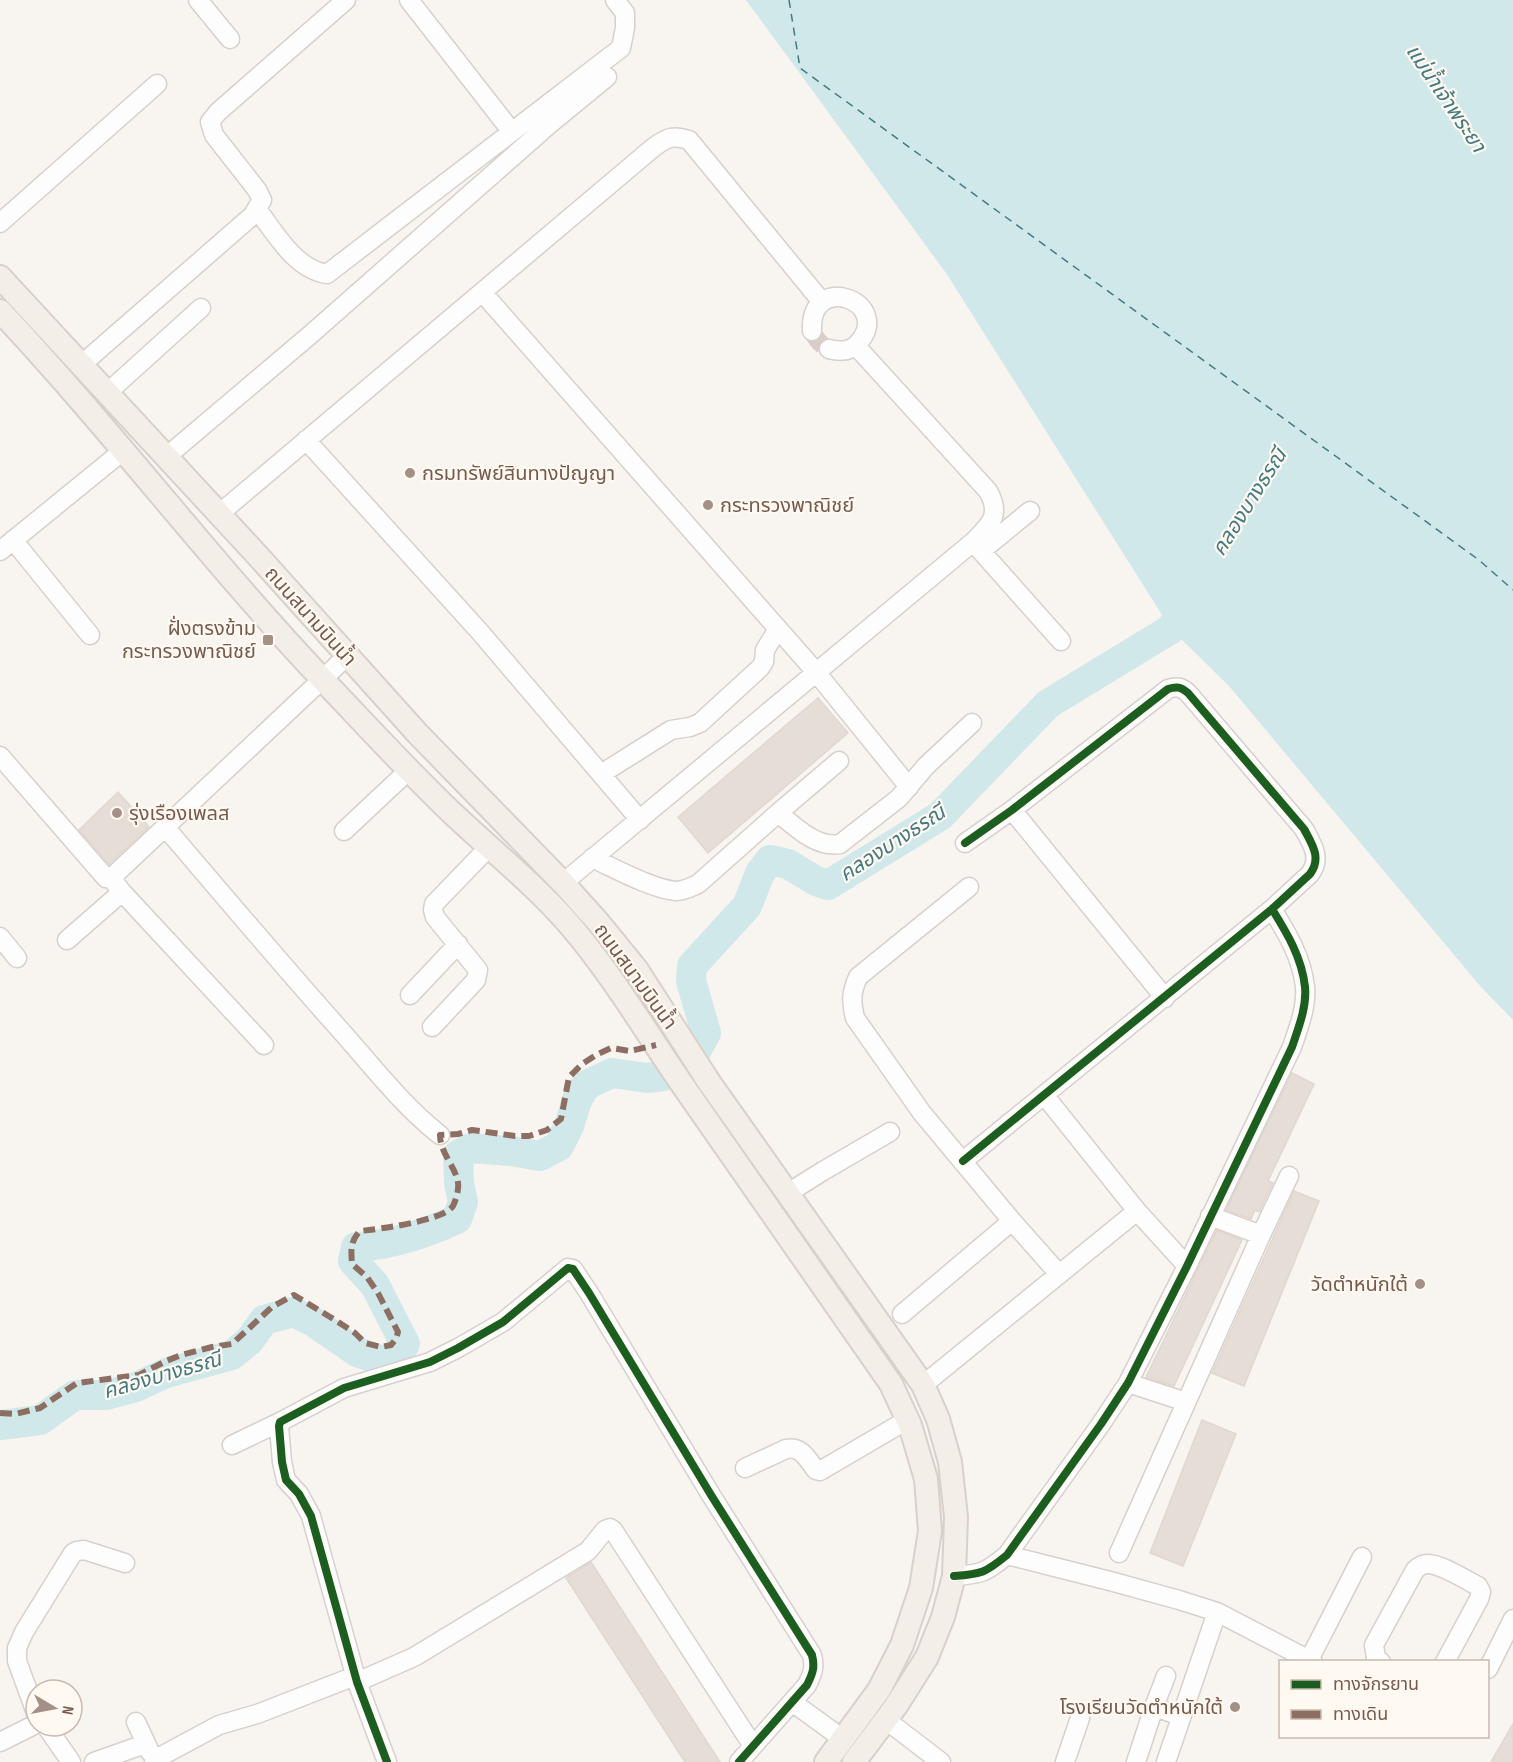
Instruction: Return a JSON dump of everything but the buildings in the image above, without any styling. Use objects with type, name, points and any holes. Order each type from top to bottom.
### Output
[{"type":"main road","name":"ถนนสนามบินน้ำ","points":[[0,278],[219,514],[433,751],[598,922],[637,970],[709,1082],[924,1385],[938,1419],[950,1462],[956,1517],[954,1576],[943,1617],[927,1657],[908,1690],[854,1762]]},
{"type":"main road","name":"ถนนสนามบินน้ำ","points":[[0,311],[51,365],[272,624],[322,679],[448,809],[533,887],[567,922],[604,970],[891,1384],[907,1420],[926,1479],[930,1532],[921,1588],[902,1645],[879,1690],[826,1762]]},
{"type":"street","points":[[198,0],[230,39]]},
{"type":"street","points":[[81,365],[253,215],[262,200],[257,190],[214,135],[210,122],[218,112],[346,0]]},
{"type":"street","points":[[409,0],[512,132]]},
{"type":"street","points":[[257,209],[290,252],[316,272],[327,274],[621,48],[626,28],[625,13],[615,0]]},
{"type":"street","points":[[166,457],[310,335],[552,122],[608,77]]},
{"type":"street","points":[[0,223],[157,84]]},
{"type":"street","points":[[219,514],[666,138],[679,137],[690,140],[822,302]]},
{"type":"street","points":[[482,292],[816,672],[909,787]]},
{"type":"street","points":[[813,331],[814,312],[822,302],[831,297],[840,296],[858,303],[866,318],[867,328],[864,337],[848,350],[829,349]]},
{"type":"street","points":[[106,393],[201,308]]},
{"type":"street","points":[[856,345],[988,491],[995,502],[994,515],[977,547]]},
{"type":"street","points":[[306,440],[480,632],[640,819]]},
{"type":"street","points":[[90,635],[7,545],[124,450]]},
{"type":"street","points":[[563,884],[816,672],[977,547],[1030,511]]},
{"type":"street","points":[[977,547],[1061,641]]},
{"type":"street","points":[[601,774],[671,729],[690,727],[700,723],[760,668],[764,662],[765,651],[778,629]]},
{"type":"street","points":[[67,940],[165,827],[347,656]]},
{"type":"street","points":[[963,1161],[1272,909],[1314,868],[1316,860],[1315,849],[1304,829],[1182,688],[1175,686],[965,843]]},
{"type":"street","points":[[778,813],[807,835],[822,843],[840,844],[899,798],[926,766],[972,723]]},
{"type":"street","points":[[0,756],[106,878],[116,885],[264,1045]]},
{"type":"street","points":[[592,858],[663,888],[677,891],[686,889],[698,884],[838,761]]},
{"type":"street","points":[[344,831],[409,770]]},
{"type":"street","points":[[1012,810],[1165,998]]},
{"type":"street","points":[[165,827],[374,1068],[424,1122],[440,1135]]},
{"type":"street","points":[[432,1026],[476,980],[478,970],[435,916],[434,904],[489,847]]},
{"type":"street","points":[[969,887],[858,977],[853,988],[851,1003],[855,1018],[861,1028],[922,1113],[1059,1274]]},
{"type":"street","points":[[954,1576],[977,1574],[991,1568],[1007,1555],[1128,1383],[1292,1047],[1302,1015],[1305,989],[1301,968],[1291,940],[1272,909]]},
{"type":"street","points":[[0,937],[18,957]]},
{"type":"street","points":[[410,995],[458,944]]},
{"type":"street","points":[[1044,1096],[1137,1211],[1187,1266]]},
{"type":"street","points":[[788,1193],[890,1132]]},
{"type":"street","points":[[1119,1553],[1289,1176]]},
{"type":"street","points":[[924,1385],[1137,1211]]},
{"type":"street","points":[[1210,1216],[1261,1235]]},
{"type":"street","points":[[902,1314],[1012,1221]]},
{"type":"street","points":[[232,1445],[344,1388],[436,1359],[503,1322],[568,1268],[573,1269],[812,1655],[813,1673],[807,1685],[739,1762]]},
{"type":"street","points":[[1128,1383],[1186,1402]]},
{"type":"street","points":[[745,1468],[794,1447],[799,1449],[819,1471],[907,1420]]},
{"type":"street","points":[[280,1422],[282,1462],[286,1480],[299,1494],[311,1516],[356,1679],[387,1762]]},
{"type":"street","points":[[94,1762],[151,1755],[219,1725],[257,1714],[414,1657],[588,1551],[605,1530],[610,1528],[614,1530],[753,1746]]},
{"type":"street","points":[[24,1680],[17,1661],[17,1648],[24,1632],[73,1553],[84,1550],[125,1563]]},
{"type":"street","points":[[1007,1555],[1122,1584],[1217,1612],[1309,1660]]},
{"type":"street","points":[[1311,1660],[1362,1557]]},
{"type":"street","points":[[1378,1660],[1374,1651],[1377,1638],[1415,1570],[1426,1564],[1442,1568],[1478,1586],[1481,1592],[1446,1660]]},
{"type":"street","points":[[1136,1762],[1167,1711],[1217,1612]]},
{"type":"street","points":[[1489,1667],[1513,1619]]},
{"type":"street","points":[[1166,1676],[1166,1762]]},
{"type":"street","points":[[792,1702],[843,1739]]},
{"type":"street","points":[[1065,1762],[1080,1718]]},
{"type":"street","points":[[886,1720],[941,1762]]},
{"type":"street","points":[[136,1722],[151,1755]]},
{"type":"street","points":[[0,1742],[24,1730]]},
{"type":"street","points":[[54,1738],[71,1762]]},
{"type":"water","name":"แม่น้ำเจ้าพระยา","points":[[746,0],[1513,0],[1513,1020],[1481,987],[1229,686],[1171,629],[946,273]]},
{"type":"waterway","name":"คลองบางธรณี","points":[[0,1425],[40,1420],[75,1395],[106,1395],[136,1387],[166,1373],[232,1355],[250,1340],[264,1320],[293,1312],[312,1321],[357,1352],[383,1361],[394,1357],[405,1344],[375,1285],[353,1261],[356,1247],[408,1238],[457,1219],[463,1202],[459,1183],[458,1155],[471,1148],[540,1156],[559,1146],[569,1126],[577,1100],[586,1085],[612,1073],[647,1078],[663,1076],[679,1068],[696,1051],[706,1033],[691,981],[692,966],[747,906],[760,873],[770,860],[788,864],[816,881],[828,885],[940,816],[1048,704],[1171,629],[1191,596]]},
{"type":"ferry route","points":[[789,0],[800,68],[1479,560],[1513,590]]},
{"type":"tunnel","points":[[812,331],[819,342],[829,349]]},
{"type":"marked path","points":[[0,1413],[15,1414],[40,1408],[77,1383],[139,1375],[181,1355],[232,1344],[272,1307],[294,1295],[355,1333],[365,1343],[381,1347],[391,1345],[398,1332],[378,1293],[367,1277],[352,1264],[352,1246],[360,1231],[424,1220],[437,1216],[453,1206],[458,1188],[457,1177],[443,1148],[440,1135],[472,1130],[529,1136],[547,1130],[561,1119],[569,1077],[582,1064],[611,1048],[630,1051],[656,1045]]},
{"type":"cycle path","points":[[963,1161],[1272,909],[1310,874],[1315,862],[1313,846],[1304,829],[1188,693],[1176,687],[1168,689],[1012,810],[965,843]]},
{"type":"cycle path","points":[[954,1576],[983,1572],[1007,1555],[1128,1383],[1292,1047],[1303,1010],[1305,987],[1297,956],[1272,909]]},
{"type":"cycle path","points":[[387,1762],[357,1682],[311,1516],[299,1494],[286,1480],[282,1462],[280,1422],[344,1388],[430,1362],[458,1348],[503,1322],[568,1268],[573,1269],[589,1293],[711,1495],[812,1655],[813,1670],[807,1685],[739,1762]]},
{"type":"place","name":"กรมทรัพย์สินทางปัญญา","points":[[410,473]]},
{"type":"place","name":"กระทรวงพาณิชย์","points":[[708,505]]},
{"type":"place","name":"ฝั่งตรงข้าม กระทรวงพาณิชย์","points":[[268,640]]},
{"type":"place","name":"รุ่งเรืองเพลส","points":[[117,813]]},
{"type":"place","name":"วัดตำหนักใต้","points":[[1420,1284]]},
{"type":"place","name":"โรงเรียนวัดตำหนักใต้","points":[[1235,1707]]}]
